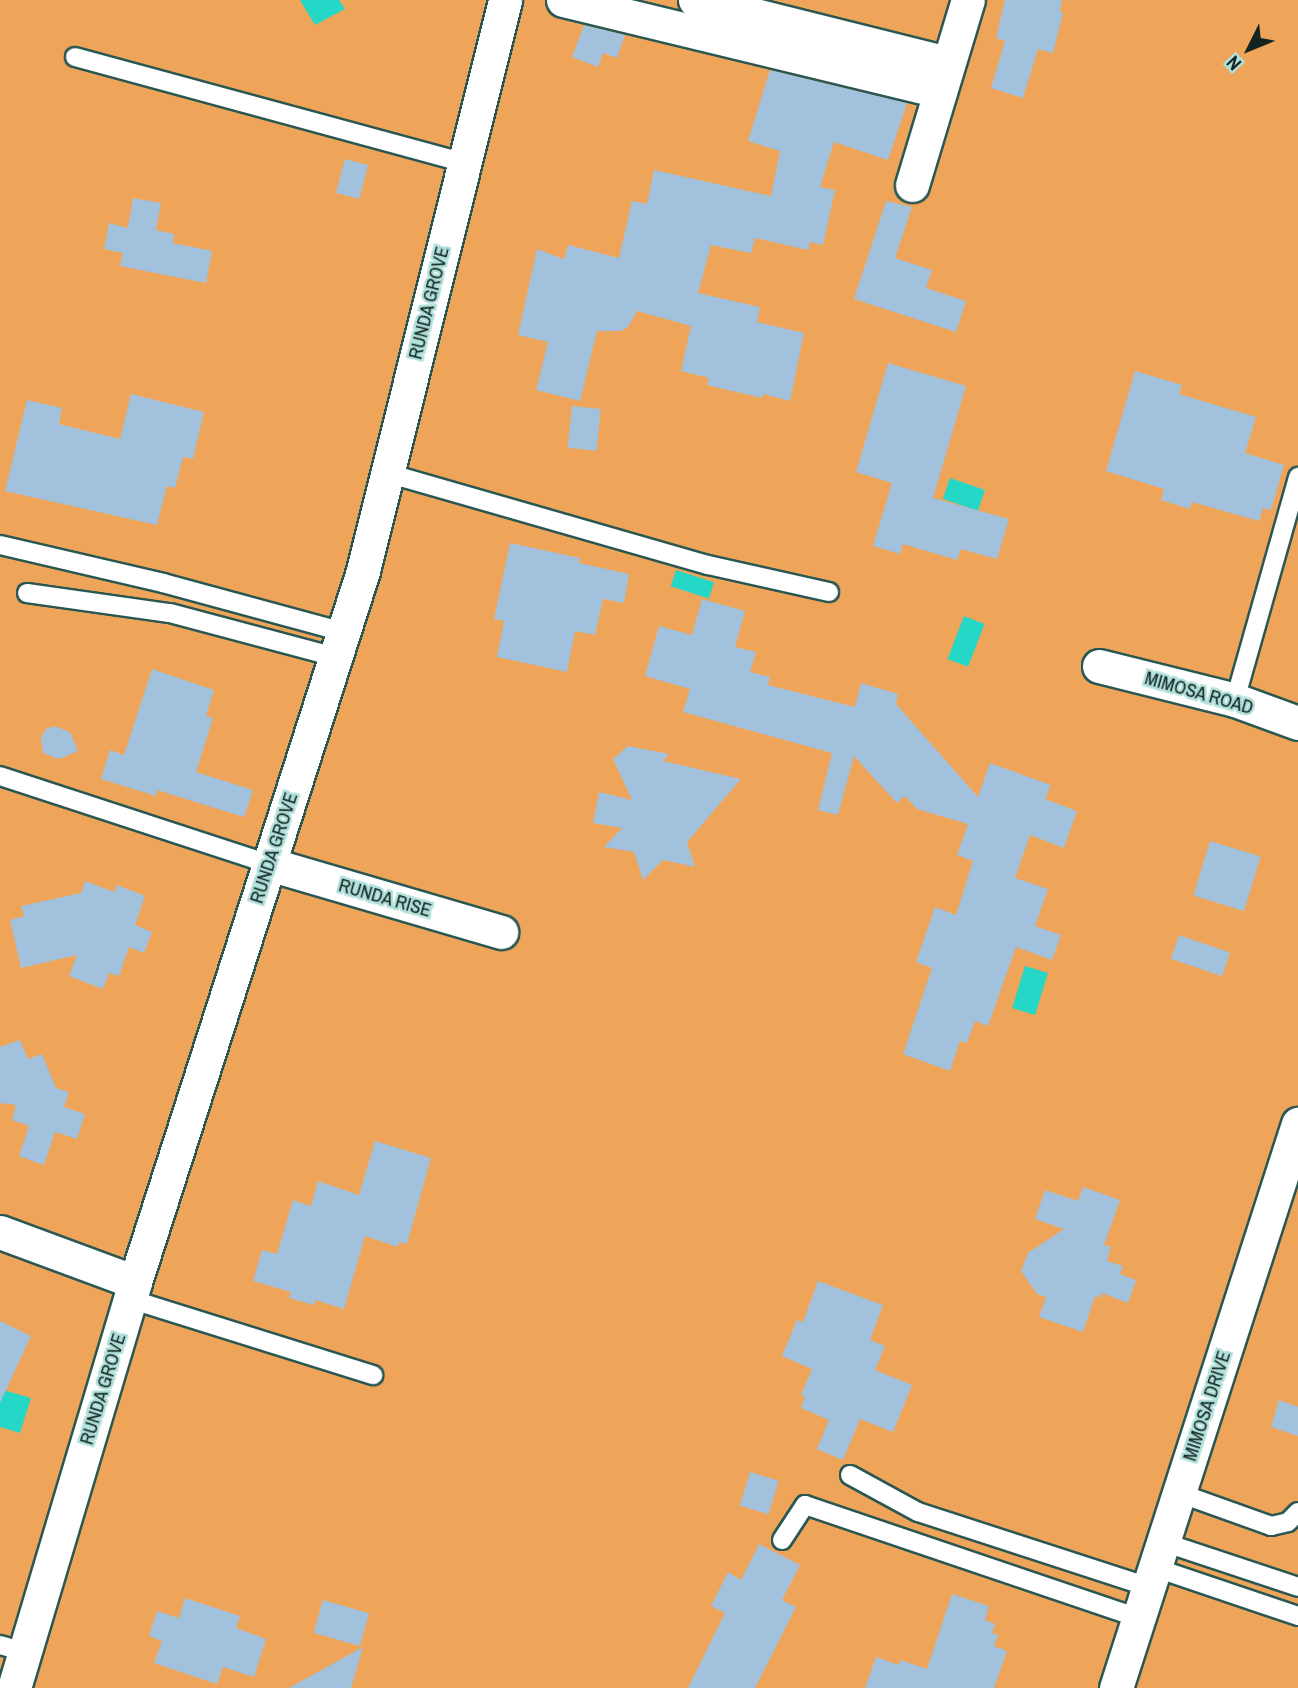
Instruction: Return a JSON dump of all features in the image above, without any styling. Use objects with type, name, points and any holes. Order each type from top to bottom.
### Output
[{"type":"street","name":"RUNDA GROVE","points":[[14,1688],[12,1648],[132,1290],[339,644],[387,473],[505,0]]},
{"type":"street","points":[[562,0],[944,77]]},
{"type":"street","points":[[695,0],[944,77]]},
{"type":"street","points":[[912,185],[968,0]]},
{"type":"street","name":"MIMOSA ROAD","points":[[1099,666],[1236,700],[1298,723]]},
{"type":"street","name":"RUNDA RISE","points":[[270,864],[501,932]]},
{"type":"street","name":"MIMOSA DRIVE","points":[[1116,1688],[1179,1493],[1291,1171],[1298,1124]]},
{"type":"street","points":[[0,1233],[132,1290]]},
{"type":"lane","points":[[75,57],[464,163]]},
{"type":"lane","points":[[387,473],[708,565],[829,592]]},
{"type":"lane","points":[[1236,700],[1298,477]]},
{"type":"lane","points":[[0,545],[163,583],[339,644]]},
{"type":"lane","points":[[27,593],[170,613],[339,644]]},
{"type":"lane","points":[[0,776],[270,864]]},
{"type":"lane","points":[[132,1290],[373,1375]]},
{"type":"lane","points":[[850,1475],[918,1512],[1152,1579],[1298,1616]]},
{"type":"lane","points":[[1179,1493],[1270,1526],[1288,1522],[1298,1512]]},
{"type":"lane","points":[[782,1540],[805,1505],[1152,1579],[1298,1587]]},
{"type":"shaded area","points":[[0,0],[1298,0],[1298,1688],[0,1688]]},
{"type":"water","points":[[300,0],[339,0],[345,9],[315,25]]},
{"type":"water","points":[[950,478],[985,490],[978,511],[943,499]]},
{"type":"water","points":[[676,570],[714,582],[709,599],[671,586]]},
{"type":"water","points":[[964,616],[985,624],[968,667],[948,659]]},
{"type":"water","points":[[1025,966],[1048,973],[1035,1015],[1012,1008]]},
{"type":"water","points":[[0,1389],[31,1398],[20,1433],[0,1427]]},
{"type":"building","points":[[1005,0],[1062,0],[1060,12],[1063,13],[1053,53],[1038,49],[1023,98],[991,88],[1005,41],[996,38]]},
{"type":"building","points":[[584,25],[625,35],[617,58],[603,53],[598,67],[572,57]]},
{"type":"building","points":[[770,70],[907,103],[888,160],[834,142],[820,187],[835,190],[823,245],[810,242],[808,250],[755,238],[751,253],[711,245],[698,293],[760,307],[757,322],[804,333],[790,401],[763,394],[762,398],[707,385],[709,378],[681,371],[691,326],[637,311],[628,327],[621,331],[597,331],[580,401],[536,390],[548,342],[518,335],[537,249],[564,259],[568,245],[619,258],[632,201],[647,204],[654,170],[771,196],[780,151],[748,141]]},
{"type":"building","points":[[345,159],[368,165],[359,199],[336,193]]},
{"type":"building","points":[[133,198],[161,203],[156,230],[174,234],[173,243],[212,251],[206,283],[120,266],[123,253],[104,249],[109,223],[128,228]]},
{"type":"building","points":[[886,201],[912,207],[895,258],[932,270],[926,288],[966,301],[956,332],[854,299]]},
{"type":"building","points":[[888,363],[966,386],[933,498],[1009,519],[997,559],[961,549],[957,560],[903,544],[900,554],[873,546],[892,483],[856,472]]},
{"type":"building","points":[[1135,371],[1182,385],[1179,394],[1256,417],[1245,453],[1284,465],[1271,510],[1263,508],[1259,521],[1192,502],[1190,509],[1161,500],[1164,489],[1106,471]]},
{"type":"building","points":[[131,394],[204,412],[193,459],[183,457],[175,488],[167,486],[157,525],[5,491],[27,400],[62,408],[59,424],[120,439]]},
{"type":"building","points":[[572,406],[601,409],[596,451],[568,448]]},
{"type":"building","points":[[510,543],[580,558],[579,563],[629,574],[624,603],[603,599],[595,635],[575,631],[567,672],[497,657],[504,621],[494,619]]},
{"type":"building","points":[[702,599],[745,611],[735,647],[756,652],[750,672],[770,677],[768,685],[855,707],[861,683],[898,694],[896,704],[978,797],[990,763],[1051,785],[1045,799],[1077,811],[1064,848],[1030,835],[1015,878],[1048,889],[1035,926],[1061,935],[1052,960],[1016,947],[988,1026],[975,1021],[967,1043],[960,1041],[950,1071],[903,1054],[932,968],[916,962],[935,907],[956,915],[973,861],[957,855],[968,824],[917,809],[905,796],[897,803],[854,756],[838,815],[818,810],[832,753],[683,712],[690,689],[645,676],[659,626],[692,635]]},
{"type":"building","points":[[152,669],[214,690],[206,716],[213,718],[196,772],[253,790],[244,817],[157,790],[156,796],[101,779],[110,750],[124,755]]},
{"type":"building","points":[[54,726],[70,732],[78,751],[59,759],[43,753],[41,737],[46,729]]},
{"type":"building","points":[[628,746],[669,754],[663,761],[741,779],[687,842],[695,867],[663,860],[643,880],[634,852],[604,847],[622,828],[593,823],[599,792],[632,800],[613,759]]},
{"type":"building","points":[[1210,841],[1261,856],[1244,911],[1193,896]]},
{"type":"building","points":[[85,881],[114,892],[117,885],[145,896],[135,925],[152,932],[144,953],[129,947],[119,976],[109,973],[103,989],[69,976],[77,955],[21,968],[10,920],[24,916],[21,906],[81,893]]},
{"type":"building","points":[[1179,935],[1230,953],[1222,976],[1171,959]]},
{"type":"building","points":[[20,1040],[28,1059],[42,1054],[56,1088],[69,1092],[64,1107],[85,1114],[77,1139],[55,1132],[44,1165],[19,1156],[29,1126],[12,1120],[16,1105],[0,1103],[0,1047]]},
{"type":"building","points":[[375,1141],[431,1158],[407,1244],[399,1242],[398,1247],[365,1236],[344,1309],[315,1300],[314,1305],[289,1298],[291,1292],[253,1281],[262,1250],[277,1254],[293,1200],[311,1206],[318,1181],[359,1195]]},
{"type":"building","points":[[1083,1187],[1120,1200],[1104,1245],[1111,1247],[1107,1261],[1123,1266],[1120,1274],[1136,1280],[1128,1303],[1102,1293],[1100,1298],[1095,1296],[1083,1332],[1039,1317],[1046,1297],[1037,1294],[1021,1271],[1028,1253],[1064,1229],[1035,1219],[1045,1190],[1078,1201]]},
{"type":"building","points":[[818,1281],[883,1305],[870,1340],[885,1346],[875,1370],[912,1385],[893,1432],[860,1419],[843,1460],[817,1449],[829,1420],[801,1408],[805,1396],[801,1395],[812,1369],[782,1356],[797,1320],[803,1322]]},
{"type":"building","points":[[0,1321],[31,1336],[0,1403]]},
{"type":"building","points":[[1279,1400],[1298,1407],[1298,1436],[1271,1427]]},
{"type":"building","points":[[750,1472],[779,1481],[768,1514],[740,1505]]},
{"type":"building","points":[[759,1544],[800,1565],[782,1600],[796,1607],[755,1688],[688,1688],[725,1613],[711,1606],[728,1572],[741,1580]]},
{"type":"building","points":[[952,1594],[989,1606],[985,1620],[995,1624],[992,1633],[998,1635],[994,1646],[1007,1651],[994,1688],[865,1688],[876,1657],[899,1665],[900,1660],[927,1669]]},
{"type":"building","points":[[185,1598],[240,1616],[236,1628],[266,1639],[254,1677],[223,1667],[217,1684],[154,1663],[162,1641],[149,1636],[157,1611],[179,1618]]},
{"type":"building","points":[[323,1600],[369,1613],[360,1646],[314,1633]]},
{"type":"building","points":[[363,1647],[351,1688],[289,1688]]}]
